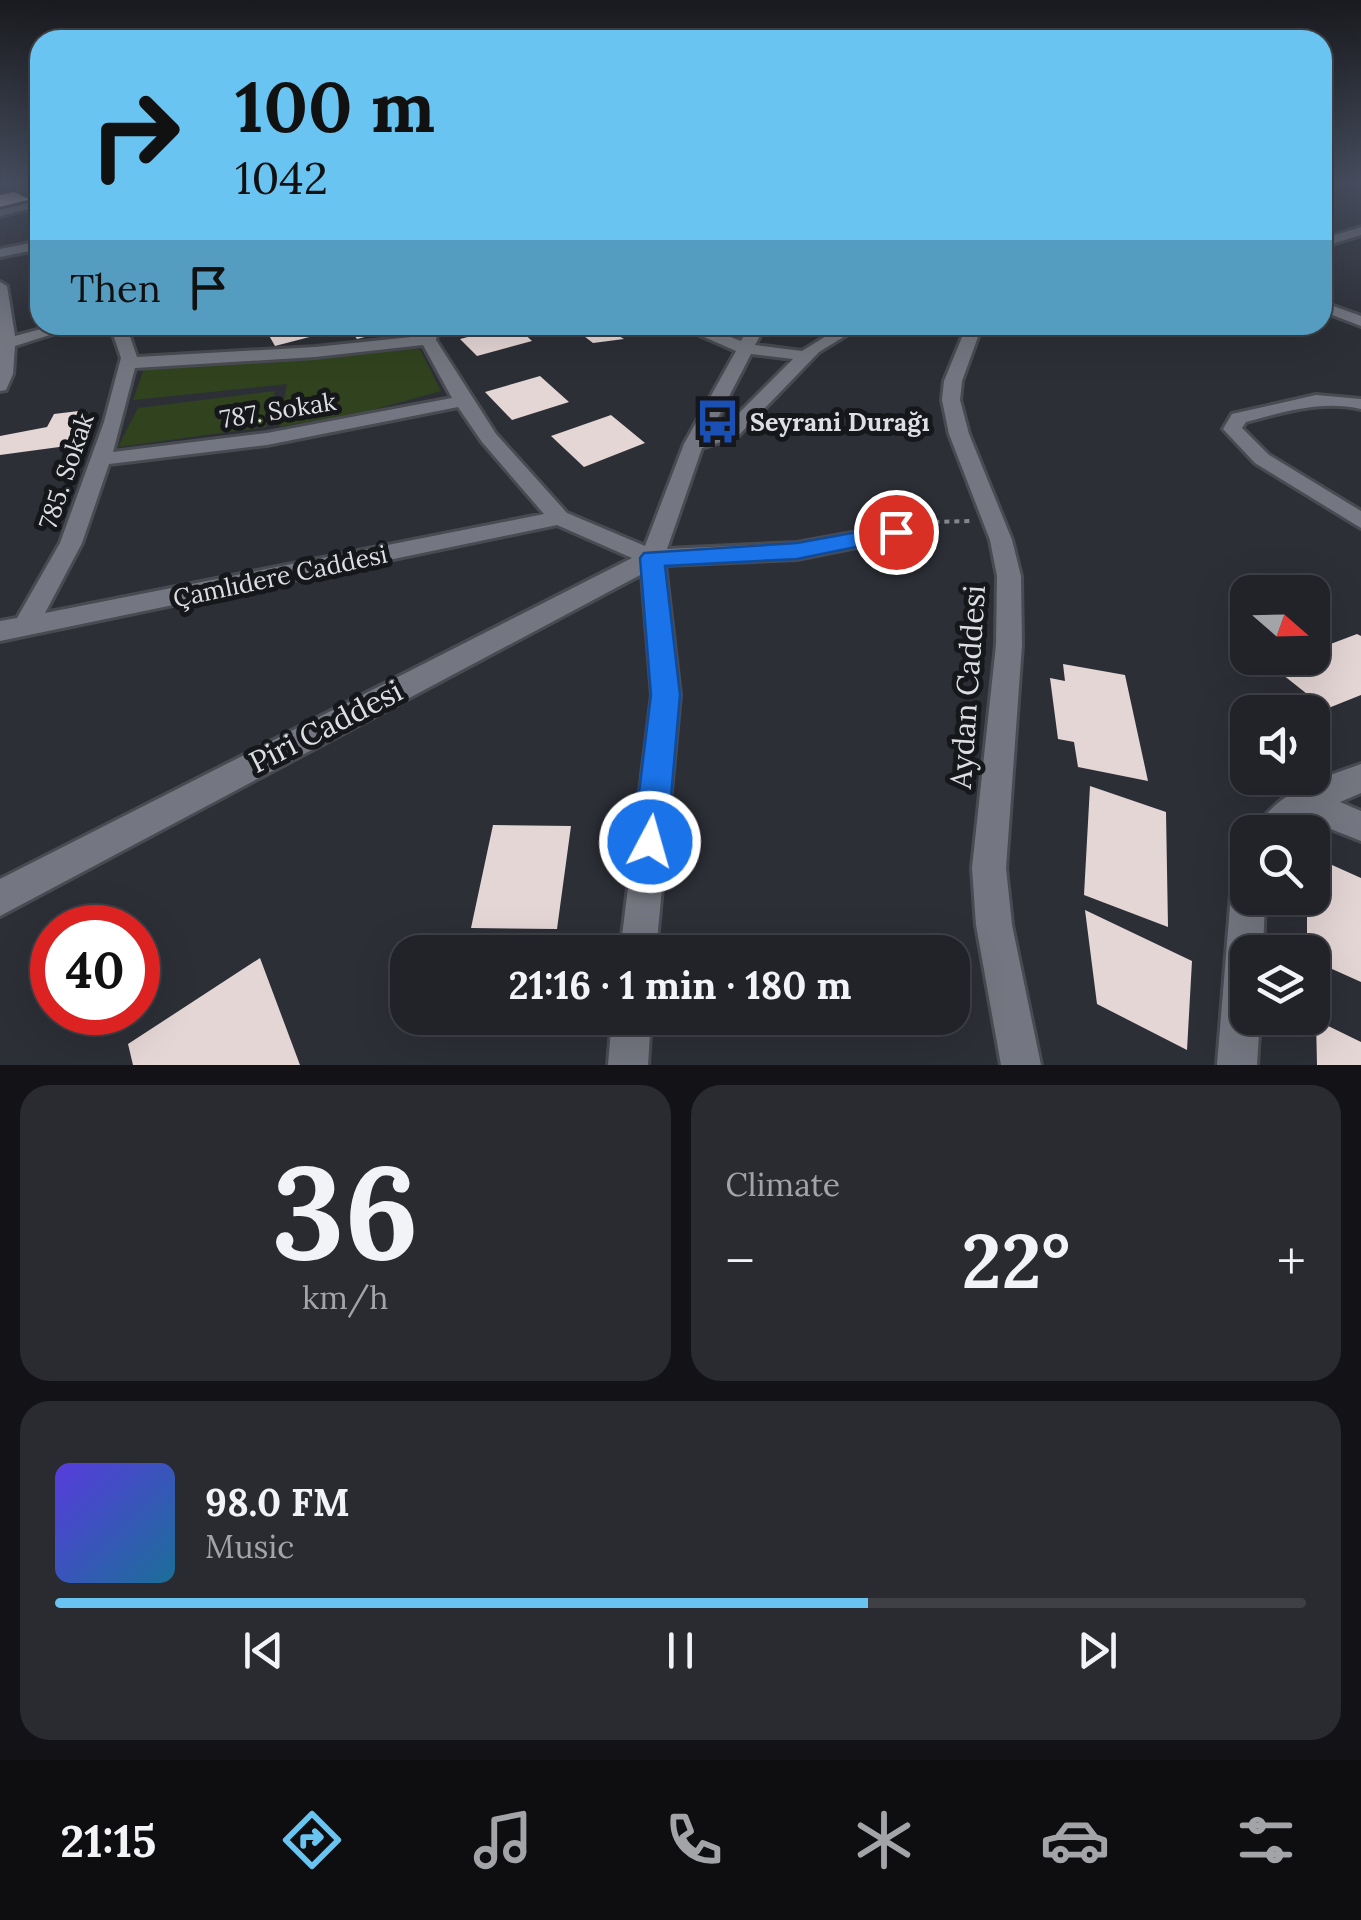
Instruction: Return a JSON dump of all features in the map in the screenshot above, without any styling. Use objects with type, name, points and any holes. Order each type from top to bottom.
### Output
[{"type":"street","points":[[0,252],[30,247]]},
{"type":"street","points":[[0,286],[4,344],[0,386]]},
{"type":"street","points":[[1332,310],[1361,321]]},
{"type":"street","points":[[4,344],[37,335]]},
{"type":"street","name":"785. Sokak","points":[[25,626],[71,544],[100,460],[127,363],[120,335]]},
{"type":"street","points":[[127,363],[314,352],[413,335]]},
{"type":"street","points":[[431,335],[463,401],[558,518],[652,558],[797,551],[896,532]]},
{"type":"street","points":[[694,444],[732,432],[806,356],[839,335]]},
{"type":"street","name":"Aydan Caddesi","points":[[971,335],[953,381],[952,400],[959,434],[995,521],[1009,576],[1011,608],[989,868],[994,926],[1021,1065]]},
{"type":"street","points":[[640,935],[666,695],[652,558],[694,444],[751,336],[806,356]]},
{"type":"street","points":[[1361,404],[1350,400],[1300,403],[1239,418],[1232,429],[1262,458],[1361,521]]},
{"type":"street","name":"787. Sokak","points":[[100,460],[267,439],[463,401]]},
{"type":"street","name":"Çamlıdere Caddesi","points":[[0,632],[558,518]]},
{"type":"street","name":"Piri Caddesi","points":[[0,898],[652,558]]},
{"type":"street","points":[[1291,815],[1304,803],[1361,778]]},
{"type":"street","points":[[1304,803],[1361,826]]},
{"type":"street","points":[[1237,1065],[1247,915]]},
{"type":"street","points":[[628,1065],[631,1035]]},
{"type":"path","points":[[896,532],[933,522],[995,521]]},
{"type":"green space","points":[[420,349],[441,391],[369,411],[279,427],[287,384],[133,400],[144,369]]},
{"type":"green space","points":[[275,391],[266,427],[118,447],[138,408]]},
{"type":"building","points":[[269,335],[317,335],[275,346]]},
{"type":"building","points":[[476,335],[526,335],[532,341],[477,356],[460,339]]},
{"type":"building","points":[[583,335],[617,335],[624,339],[593,343]]},
{"type":"building","points":[[540,376],[569,402],[512,420],[485,392]]},
{"type":"building","points":[[87,410],[74,445],[0,455],[0,436],[47,427],[54,414]]},
{"type":"building","points":[[611,415],[645,443],[584,467],[551,436]]},
{"type":"building","points":[[1361,636],[1361,695],[1330,707],[1330,695],[1308,695],[1283,675],[1330,675],[1330,644]]},
{"type":"building","points":[[1063,664],[1125,675],[1148,781],[1078,767],[1074,742],[1058,739],[1050,678],[1065,681]]},
{"type":"building","points":[[1090,786],[1166,812],[1168,927],[1084,895]]},
{"type":"building","points":[[493,825],[571,826],[557,929],[471,928]]},
{"type":"building","points":[[1330,864],[1361,878],[1361,982],[1330,968],[1330,935],[1307,935],[1307,915],[1330,915]]},
{"type":"building","points":[[1085,910],[1192,961],[1187,1050],[1097,1004]]},
{"type":"building","points":[[260,958],[300,1065],[133,1065],[128,1044],[142,1035],[160,1035],[160,1023]]},
{"type":"building","points":[[1330,1027],[1361,1042],[1361,1065],[1317,1065],[1316,1035],[1330,1035]]},
{"type":"place","name":"Seyrani Durağı","points":[[717,422]]},
{"type":"route","points":[[650,842],[666,695],[652,558],[797,551],[896,532]]}]
